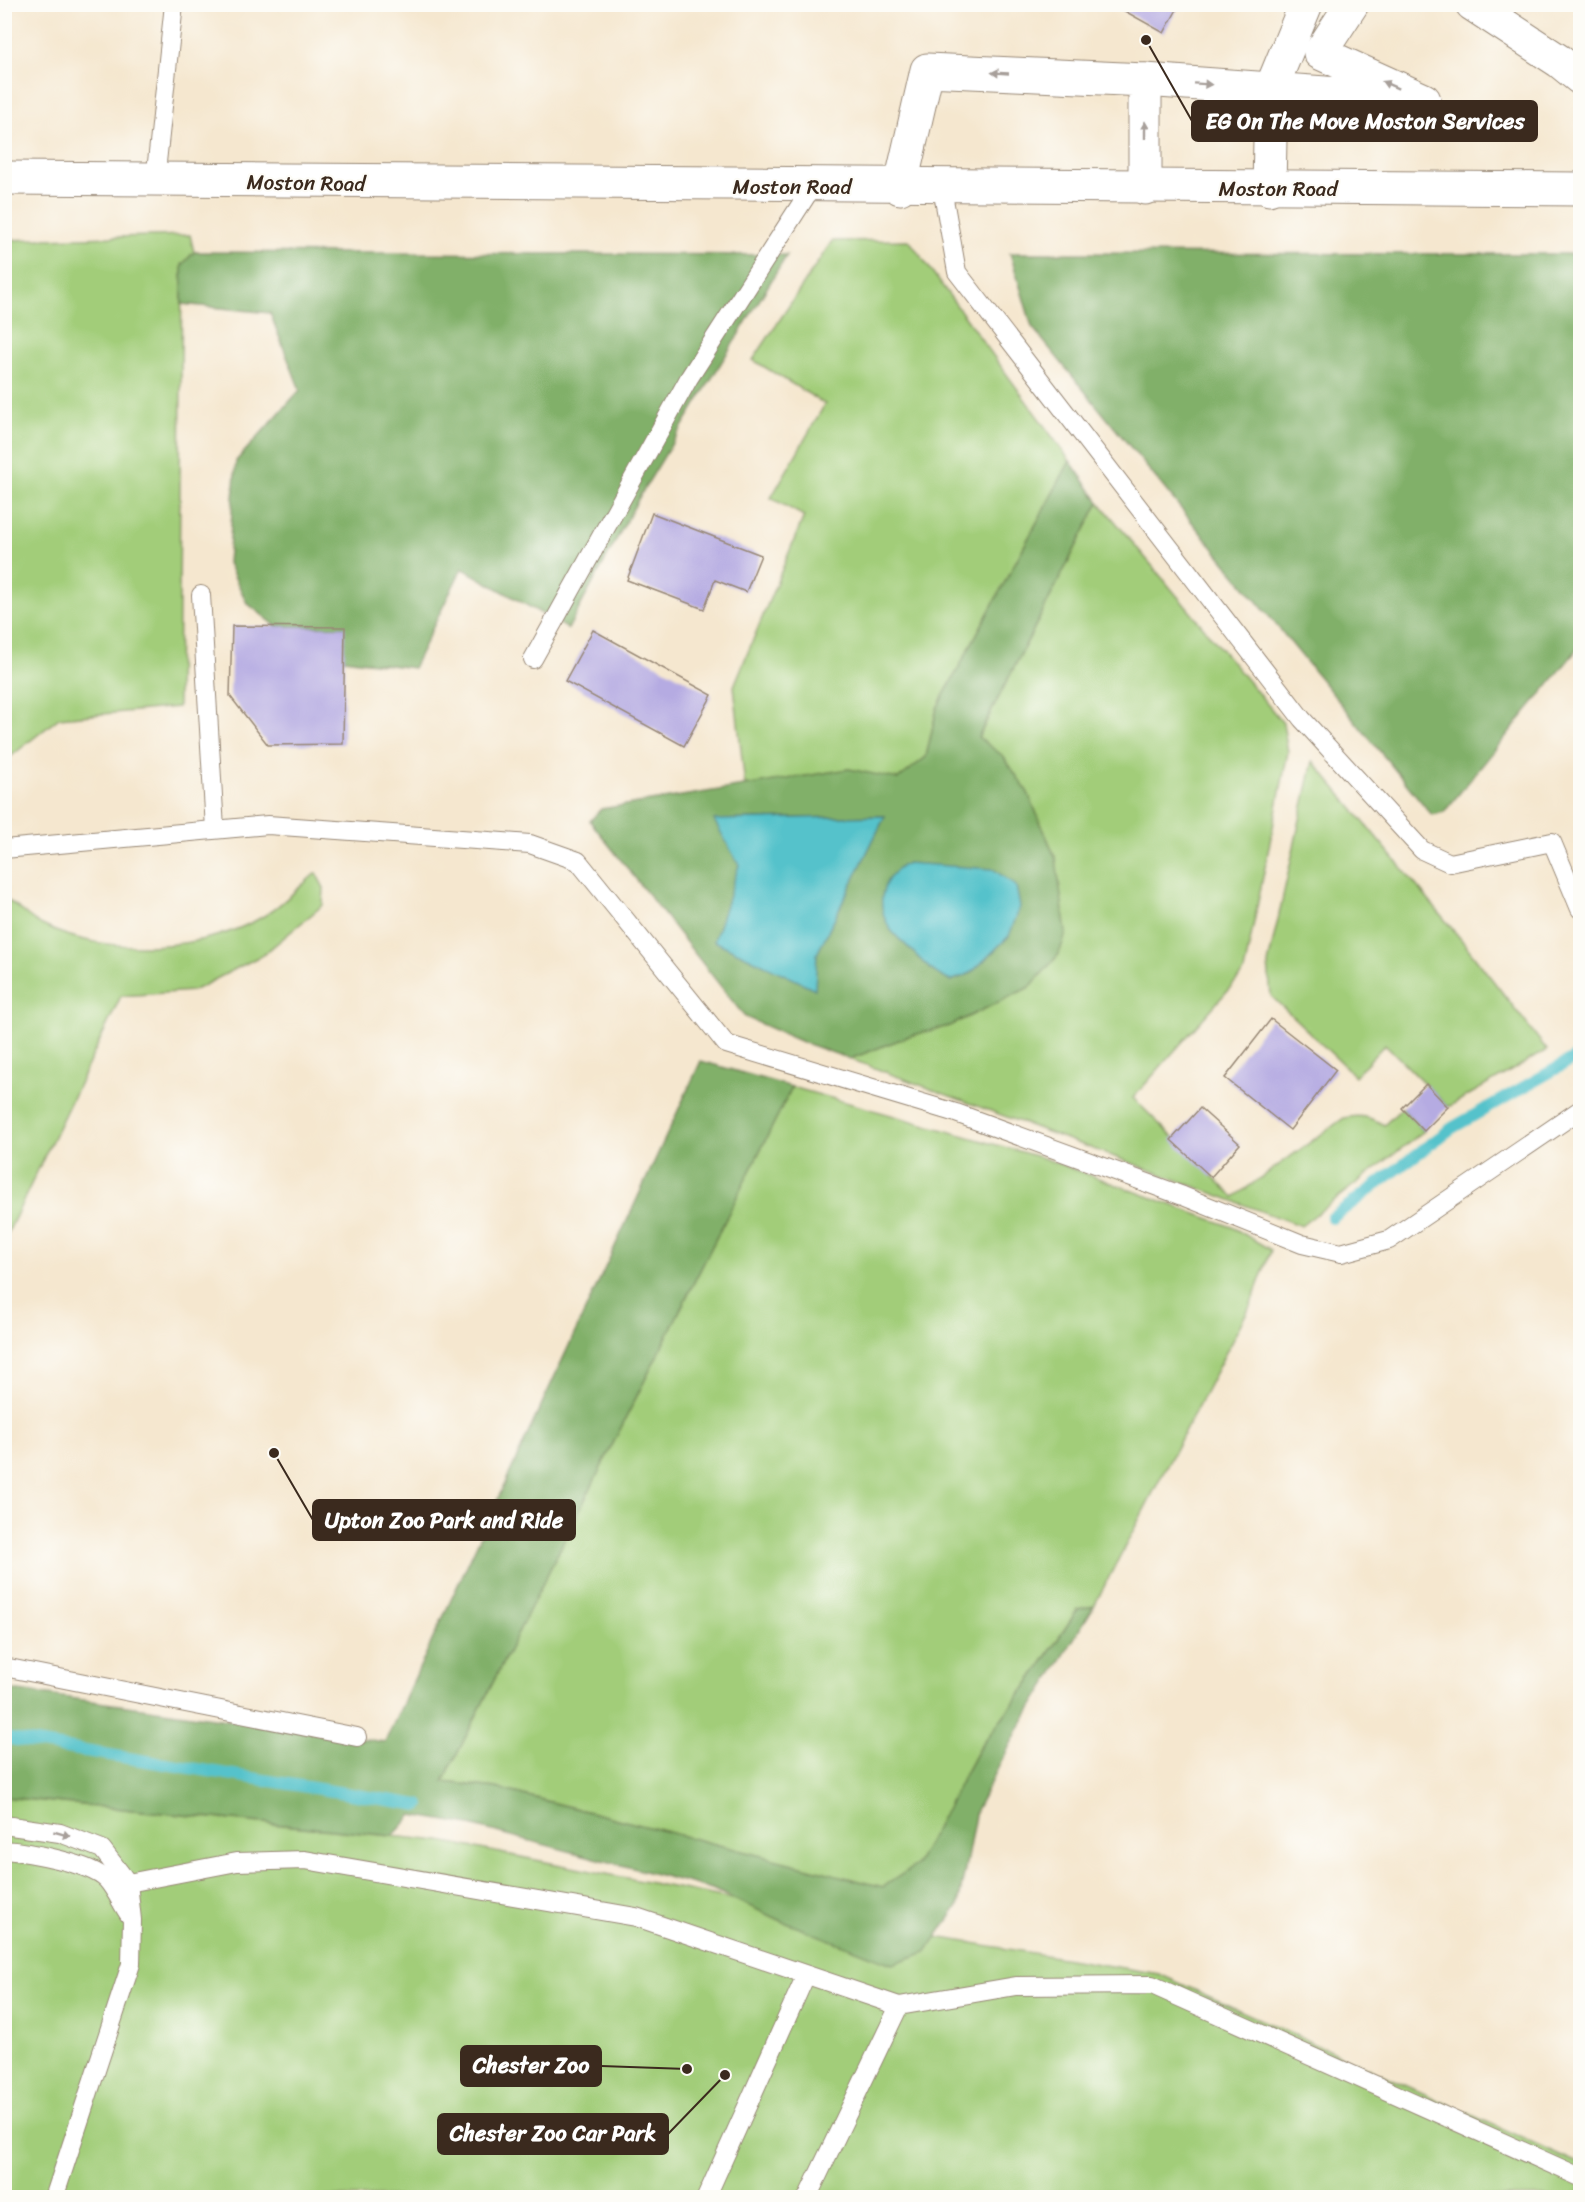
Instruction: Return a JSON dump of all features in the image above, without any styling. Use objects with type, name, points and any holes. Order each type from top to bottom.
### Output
[{"type":"main road","points":[[1269,189],[1271,89],[1306,4]]},
{"type":"main road","points":[[900,188],[927,70],[1144,80],[1424,100],[1320,53],[1352,4]]},
{"type":"main road","points":[[1472,4],[1581,78]]},
{"type":"main road","points":[[1479,4],[1581,48]]},
{"type":"main road","points":[[1144,80],[1145,188]]},
{"type":"main road","name":"Moston Road","points":[[4,178],[900,188],[1581,189]]},
{"type":"lane","points":[[155,181],[174,4]]},
{"type":"lane","points":[[533,659],[688,378],[812,187]]},
{"type":"lane","points":[[942,188],[957,272],[1302,719],[1422,850],[1450,863],[1552,842],[1581,909]]},
{"type":"lane","points":[[201,596],[216,829]]},
{"type":"lane","points":[[4,849],[268,825],[530,844],[578,861],[726,1044],[956,1113],[1183,1196],[1302,1244],[1341,1253],[1389,1240],[1581,1110]]},
{"type":"lane","points":[[4,1667],[357,1737]]},
{"type":"lane","points":[[4,1825],[60,1833],[102,1849],[128,1883],[132,1920],[131,1964],[54,2198]]},
{"type":"lane","points":[[4,1850],[23,1851],[82,1866],[106,1880],[132,1920]]},
{"type":"lane","points":[[128,1883],[237,1862],[305,1860],[636,1917],[899,2006],[1016,1986],[1152,1985],[1581,2177]]},
{"type":"lane","points":[[706,2198],[806,1974]]},
{"type":"lane","points":[[807,2198],[899,2006]]},
{"type":"green space","points":[[190,235],[194,252],[182,265],[178,707],[59,718],[5,761],[5,240]]},
{"type":"green space","points":[[909,240],[1070,461],[937,708],[926,757],[898,780],[849,769],[745,786],[734,686],[804,516],[771,498],[825,404],[753,360],[832,241]]},
{"type":"green space","points":[[194,252],[787,255],[641,494],[568,629],[462,568],[413,668],[344,659],[344,627],[276,626],[247,603],[228,563],[236,461],[300,390],[270,313],[182,304],[182,265]]},
{"type":"green space","points":[[1010,253],[1580,254],[1580,646],[1444,812],[1432,815],[1032,327]]},
{"type":"green space","points":[[1070,461],[1099,502],[978,737],[1003,756],[1027,791],[1056,859],[1066,933],[1059,954],[1030,987],[949,1026],[909,1036],[850,1059],[802,1042],[745,1017],[590,821],[601,809],[849,769],[898,779],[926,757],[937,708]],"holes":[[[885,816],[817,954],[715,941],[740,865],[715,820]],[[1009,936],[971,973],[951,981]]]},
{"type":"green space","points":[[1099,502],[1283,723],[1288,752],[1244,972],[1133,1098],[1234,1197],[1344,1118],[1365,1117],[1384,1125],[1402,1108],[1424,1131],[1301,1226],[850,1059],[909,1036],[949,1026],[1030,987],[1059,954],[1056,859],[1027,791],[1003,756],[978,738]]},
{"type":"green space","points":[[1313,761],[1460,938],[1547,1050],[1448,1107],[1385,1044],[1355,1076],[1271,996],[1268,964]]},
{"type":"green space","points":[[316,873],[324,888],[323,905],[264,954],[193,991],[121,996],[5,1239],[5,899],[42,925],[67,935],[125,946],[156,946],[186,943],[243,927],[273,910]]},
{"type":"green space","points":[[701,1061],[792,1087],[443,1782],[496,1788],[883,1887],[916,1865],[978,1750],[1033,1677],[1078,1609],[1094,1606],[1019,1728],[976,1810],[958,1906],[926,1952],[892,1964],[784,1922],[712,1889],[470,1825],[412,1815],[393,1836],[5,1797],[5,1689],[385,1742]]},
{"type":"green space","points":[[792,1087],[1043,1158],[1232,1227],[1271,1250],[1250,1306],[1094,1606],[1078,1609],[1033,1677],[978,1750],[916,1865],[883,1887],[496,1788],[443,1782]]},
{"type":"green space","points":[[4,1797],[440,1841],[858,1924],[1159,1974],[1580,2164],[1580,2197],[5,2197]]},
{"type":"water","points":[[885,816],[817,954],[815,989],[714,941],[739,865],[714,820]]},
{"type":"water","points":[[907,863],[993,869],[1016,886],[1020,907],[1009,936],[971,973],[951,981],[939,975],[891,930],[883,911],[883,892],[891,876]]},
{"type":"building","points":[[1112,4],[1180,4],[1164,33]]},
{"type":"building","points":[[652,513],[761,555],[746,592],[715,580],[704,609],[627,580]]},
{"type":"building","points":[[232,626],[345,627],[343,744],[268,745],[230,696]]},
{"type":"building","points":[[593,630],[712,695],[684,746],[565,681]]},
{"type":"building","points":[[1271,1019],[1336,1070],[1290,1130],[1225,1078]]},
{"type":"building","points":[[1426,1084],[1448,1107],[1424,1131],[1402,1108]]},
{"type":"building","points":[[1200,1108],[1240,1144],[1211,1177],[1171,1140]]},
{"type":"waterway","points":[[1332,1218],[1452,1128],[1580,1055]]},
{"type":"waterway","points":[[4,1738],[419,1805]]},
{"type":"place","name":"EG On The Move Moston Services","points":[[1146,40]]},
{"type":"place","name":"Upton Zoo Park and Ride","points":[[274,1453]]},
{"type":"place","name":"Chester Zoo","points":[[687,2069]]},
{"type":"place","name":"Chester Zoo Car Park","points":[[725,2075]]}]
